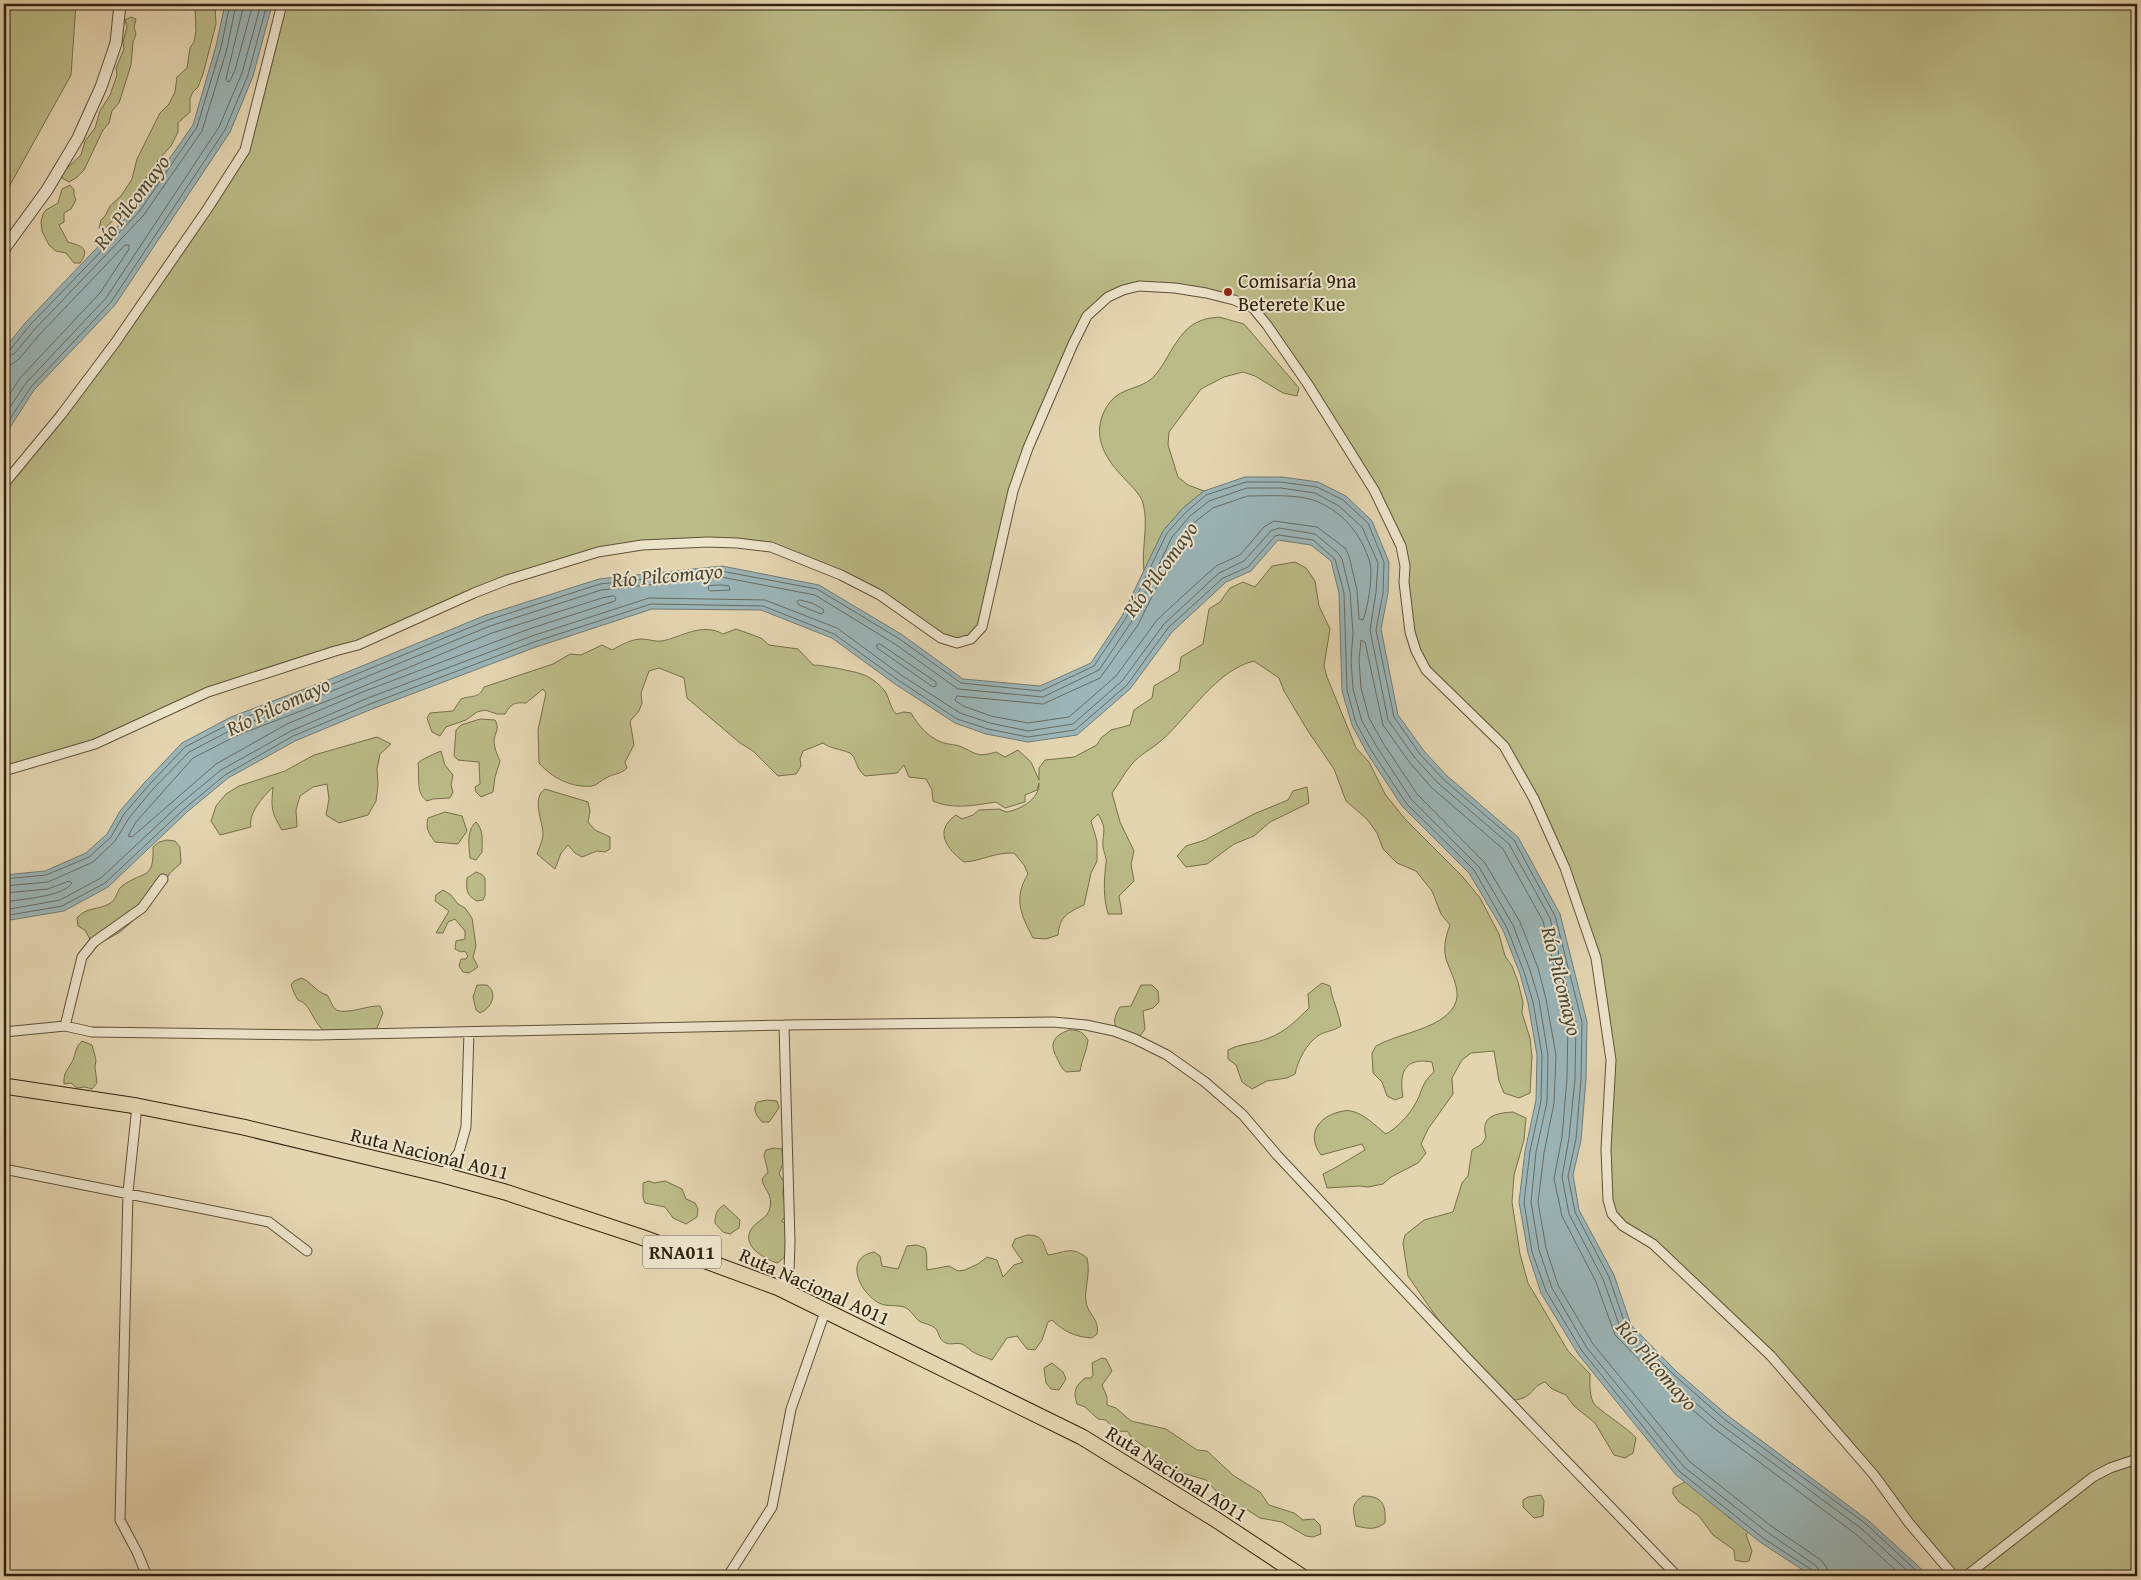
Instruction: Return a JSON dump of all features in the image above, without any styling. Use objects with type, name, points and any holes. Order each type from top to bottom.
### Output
[{"type":"main road","name":"Ruta Nacional A011","points":[[4,1086],[137,1106],[243,1127],[443,1175],[505,1192],[641,1237],[779,1288],[1082,1436],[1215,1519],[1301,1576]]},
{"type":"street","points":[[4,249],[47,190],[78,138],[101,87],[116,43],[120,4]]},
{"type":"street","points":[[4,484],[61,415],[115,343],[245,150],[282,4]]},
{"type":"street","points":[[4,771],[95,744],[208,692],[335,650],[358,645],[507,580],[598,552],[642,545],[708,542],[771,547],[841,574],[880,596],[940,638],[957,643],[971,639],[982,627],[1013,491],[1028,448],[1087,316],[1108,297],[1123,290],[1139,286],[1175,288],[1206,293],[1243,304],[1252,308],[1267,325],[1307,383],[1374,490],[1401,546],[1405,566],[1404,582],[1410,632],[1426,670],[1504,746],[1534,799],[1565,868],[1596,958],[1610,1060],[1606,1149],[1608,1200],[1612,1214],[1623,1226],[1653,1244],[1771,1356],[1874,1474],[1909,1523],[1954,1576]]},
{"type":"street","points":[[65,1026],[82,957],[94,942],[142,908],[163,879]]},
{"type":"street","points":[[4,1032],[65,1026],[92,1032],[316,1035],[784,1025],[1053,1022],[1086,1025],[1114,1031],[1167,1055],[1205,1082],[1243,1115],[1277,1155],[1468,1359],[1677,1576]]},
{"type":"street","points":[[779,1288],[789,1272],[790,1242],[784,1025]]},
{"type":"street","points":[[443,1175],[459,1152],[466,1127],[469,1032]]},
{"type":"street","points":[[137,1106],[128,1192],[120,1520],[147,1576]]},
{"type":"street","points":[[4,1169],[128,1192],[269,1222],[307,1251]]},
{"type":"street","points":[[728,1576],[772,1507],[791,1409],[826,1310]]},
{"type":"street","points":[[1966,1576],[2093,1477],[2110,1468],[2137,1459]]},
{"type":"green space","points":[[4,4],[76,4],[71,75],[10,185],[4,192]]},
{"type":"green space","points":[[198,4],[215,4],[216,24],[203,74],[198,87],[190,98],[190,112],[178,123],[178,132],[171,146],[158,160],[156,167],[144,180],[139,191],[124,210],[104,229],[99,228],[101,220],[110,206],[121,196],[132,179],[137,159],[160,113],[169,104],[175,92],[177,77],[187,68],[190,48],[194,42],[196,31],[195,8]]},
{"type":"green space","points":[[282,4],[2137,4],[2137,1576],[1954,1576],[1771,1356],[1653,1244],[1623,1226],[1608,1200],[1611,1060],[1596,958],[1565,868],[1504,746],[1426,670],[1416,651],[1405,566],[1374,490],[1253,308],[1175,288],[1123,290],[1087,316],[1028,448],[982,627],[971,639],[941,638],[880,596],[771,547],[737,543],[598,552],[507,580],[358,645],[245,679],[128,729],[4,771],[4,484],[61,415],[245,150]]},
{"type":"green space","points":[[131,17],[136,19],[134,27],[136,34],[133,42],[131,65],[119,103],[112,111],[109,123],[103,130],[84,170],[69,182],[62,178],[63,172],[81,155],[85,141],[95,128],[100,111],[110,95],[117,75],[116,68],[124,49],[123,42],[127,27],[125,20]]},
{"type":"green space","points":[[70,185],[74,190],[76,200],[71,209],[64,213],[64,222],[59,225],[68,242],[83,248],[85,254],[80,263],[74,263],[66,253],[56,251],[49,245],[42,231],[41,222],[43,214],[58,203],[62,189]]},
{"type":"green space","points":[[1219,317],[1244,324],[1299,388],[1297,396],[1283,393],[1255,376],[1243,372],[1224,377],[1201,389],[1169,432],[1168,445],[1178,477],[1188,485],[1204,491],[1183,508],[1163,531],[1144,571],[1145,511],[1142,499],[1108,459],[1101,441],[1100,422],[1110,402],[1115,397],[1146,382],[1157,373],[1186,330],[1202,320]]},
{"type":"green space","points":[[1295,562],[1306,568],[1315,581],[1319,606],[1330,629],[1324,666],[1356,748],[1369,762],[1385,794],[1405,819],[1462,876],[1480,898],[1499,934],[1505,956],[1512,966],[1518,982],[1523,1002],[1522,1013],[1530,1038],[1532,1057],[1530,1093],[1519,1098],[1504,1093],[1499,1081],[1494,1051],[1471,1053],[1462,1060],[1452,1078],[1453,1094],[1428,1129],[1421,1144],[1426,1153],[1418,1163],[1391,1177],[1383,1184],[1368,1187],[1327,1188],[1323,1174],[1365,1150],[1362,1144],[1321,1155],[1315,1141],[1316,1128],[1325,1118],[1332,1114],[1348,1111],[1356,1112],[1365,1117],[1386,1134],[1398,1125],[1412,1110],[1424,1084],[1434,1072],[1432,1062],[1415,1062],[1409,1065],[1403,1074],[1403,1097],[1395,1100],[1387,1096],[1382,1082],[1373,1073],[1372,1053],[1376,1046],[1384,1042],[1425,1028],[1440,1020],[1454,1006],[1457,991],[1446,959],[1445,950],[1446,937],[1450,925],[1441,914],[1432,891],[1416,871],[1397,863],[1383,849],[1377,833],[1367,819],[1346,801],[1334,769],[1308,731],[1284,691],[1279,678],[1254,661],[1240,666],[1204,694],[1162,740],[1135,760],[1112,793],[1120,822],[1134,851],[1131,864],[1134,881],[1119,896],[1122,914],[1108,914],[1106,908],[1104,828],[1098,814],[1091,821],[1097,841],[1097,861],[1091,873],[1084,905],[1065,916],[1058,935],[1046,939],[1033,938],[1022,914],[1020,906],[1021,891],[1028,874],[1024,865],[1014,853],[964,862],[948,846],[944,833],[949,821],[956,815],[962,819],[973,815],[979,810],[999,809],[1006,812],[1023,806],[1033,799],[1038,789],[1039,783],[1037,790],[1025,795],[1025,802],[1005,808],[996,802],[964,806],[941,804],[933,801],[932,790],[926,779],[909,777],[904,765],[897,773],[865,776],[859,770],[850,753],[829,747],[823,743],[803,751],[800,759],[801,766],[796,774],[778,776],[753,751],[740,743],[687,698],[684,678],[659,668],[649,671],[641,693],[642,703],[639,711],[630,721],[634,745],[625,762],[627,768],[592,786],[570,784],[563,781],[539,763],[538,730],[546,693],[543,689],[526,703],[513,704],[505,714],[497,714],[485,710],[477,712],[466,720],[446,727],[440,736],[432,732],[427,718],[430,713],[453,711],[461,699],[477,695],[484,687],[553,664],[570,654],[581,655],[602,645],[612,650],[638,639],[662,641],[700,630],[707,629],[723,634],[736,629],[761,638],[769,645],[798,649],[813,665],[856,672],[867,676],[884,690],[896,714],[911,713],[924,730],[941,742],[961,747],[979,755],[996,752],[1005,757],[1018,750],[1031,762],[1039,780],[1039,768],[1045,760],[1074,757],[1097,745],[1101,738],[1111,730],[1130,725],[1134,710],[1152,698],[1154,686],[1179,671],[1181,657],[1203,644],[1209,609],[1220,602],[1230,588],[1243,582],[1255,587],[1272,566]]},
{"type":"green space","points":[[480,719],[495,720],[497,728],[494,743],[500,761],[493,792],[481,797],[476,792],[475,787],[480,784],[479,762],[458,760],[454,756],[456,730],[461,725]]},
{"type":"green space","points":[[377,737],[391,744],[380,754],[377,769],[376,801],[368,815],[339,823],[326,815],[329,799],[327,784],[313,787],[300,796],[296,810],[297,827],[282,830],[273,809],[273,787],[254,811],[251,827],[220,835],[211,821],[216,806],[226,794],[239,786],[285,771],[314,755]]},
{"type":"green space","points":[[441,751],[445,765],[453,775],[451,785],[453,792],[450,798],[427,801],[423,798],[419,789],[418,763]]},
{"type":"green space","points":[[1307,787],[1309,803],[1270,822],[1254,836],[1234,844],[1207,864],[1186,867],[1177,856],[1186,846],[1205,840],[1254,814],[1288,800],[1293,791]]},
{"type":"green space","points":[[545,789],[588,802],[590,811],[588,822],[595,830],[610,837],[610,849],[605,852],[597,851],[582,857],[575,853],[568,845],[561,853],[555,869],[537,854],[543,834],[538,804],[541,793]]},
{"type":"green space","points":[[445,812],[462,816],[467,831],[458,844],[435,842],[428,831],[428,818]]},
{"type":"green space","points":[[476,822],[481,832],[482,852],[476,860],[470,858],[469,834]]},
{"type":"green space","points":[[175,841],[180,847],[181,863],[170,873],[149,907],[120,932],[106,940],[92,943],[85,930],[78,926],[77,918],[88,910],[109,904],[114,900],[122,886],[146,873],[152,865],[153,847],[159,842]]},
{"type":"green space","points":[[476,872],[485,878],[485,897],[483,900],[477,901],[469,894],[467,886],[467,878]]},
{"type":"green space","points":[[443,890],[465,908],[472,918],[476,946],[473,957],[478,967],[469,973],[463,972],[459,966],[461,959],[466,959],[468,956],[465,951],[461,952],[455,949],[456,941],[465,939],[465,931],[455,919],[448,922],[443,933],[436,933],[449,911],[435,901],[436,895]]},
{"type":"green space","points":[[302,978],[327,995],[334,1008],[339,1011],[380,1006],[383,1013],[377,1028],[341,1033],[323,1030],[307,1007],[298,1000],[293,991],[291,985],[294,981]]},
{"type":"green space","points":[[1322,983],[1330,986],[1341,1026],[1319,1035],[1310,1043],[1300,1058],[1295,1074],[1287,1078],[1267,1081],[1252,1089],[1242,1082],[1236,1065],[1228,1059],[1228,1050],[1264,1040],[1286,1029],[1309,1008],[1308,994]]},
{"type":"green space","points":[[477,985],[487,985],[493,996],[488,1008],[480,1013],[476,1010],[473,997]]},
{"type":"green space","points":[[1141,985],[1152,985],[1158,991],[1159,1002],[1153,1008],[1143,1011],[1145,1029],[1140,1036],[1133,1039],[1119,1034],[1115,1024],[1115,1017],[1120,1007],[1131,1006]]},
{"type":"green space","points":[[1069,1030],[1080,1032],[1088,1040],[1080,1071],[1066,1072],[1053,1049],[1056,1038]]},
{"type":"green space","points":[[82,1041],[92,1045],[96,1060],[97,1083],[92,1089],[85,1087],[77,1088],[71,1083],[64,1084],[65,1074]]},
{"type":"green space","points":[[777,1101],[779,1108],[769,1122],[762,1122],[755,1108],[757,1102]]},
{"type":"green space","points":[[1513,1112],[1526,1118],[1524,1140],[1514,1175],[1512,1202],[1520,1254],[1528,1283],[1568,1351],[1590,1374],[1590,1392],[1595,1405],[1636,1438],[1633,1453],[1625,1458],[1614,1455],[1595,1423],[1574,1406],[1566,1395],[1552,1389],[1545,1382],[1523,1398],[1507,1401],[1444,1328],[1408,1276],[1403,1243],[1405,1235],[1424,1220],[1453,1212],[1462,1183],[1468,1176],[1472,1150],[1482,1144],[1486,1137],[1485,1124],[1487,1120],[1501,1113]]},
{"type":"green space","points":[[782,1149],[783,1163],[779,1174],[784,1182],[783,1195],[787,1202],[788,1212],[782,1221],[788,1227],[787,1248],[784,1256],[777,1263],[755,1250],[749,1240],[752,1228],[767,1215],[770,1208],[769,1195],[762,1179],[768,1172],[764,1155],[766,1150]]},
{"type":"green space","points":[[649,1181],[654,1183],[665,1181],[682,1189],[686,1199],[695,1203],[698,1209],[697,1217],[686,1224],[673,1218],[665,1207],[645,1203],[643,1183]]},
{"type":"green space","points":[[724,1205],[740,1220],[739,1228],[730,1234],[723,1232],[715,1223],[717,1212]]},
{"type":"green space","points":[[1027,1235],[1040,1238],[1048,1255],[1072,1251],[1087,1258],[1086,1302],[1097,1324],[1097,1334],[1092,1338],[1070,1333],[1052,1320],[1048,1322],[1042,1340],[1035,1350],[1027,1349],[1017,1336],[1007,1338],[992,1360],[973,1352],[962,1344],[948,1344],[944,1342],[936,1329],[919,1321],[905,1307],[879,1303],[866,1292],[858,1276],[857,1268],[859,1261],[865,1256],[874,1252],[880,1256],[882,1266],[898,1269],[907,1246],[917,1245],[925,1248],[927,1270],[949,1266],[958,1271],[965,1270],[987,1257],[997,1260],[1003,1277],[1014,1265],[1023,1262],[1012,1246],[1015,1239]]},
{"type":"green space","points":[[1102,1358],[1106,1359],[1112,1371],[1102,1385],[1107,1397],[1107,1405],[1116,1408],[1131,1421],[1166,1429],[1197,1450],[1207,1451],[1234,1476],[1260,1492],[1269,1505],[1294,1513],[1303,1520],[1314,1519],[1320,1525],[1321,1534],[1313,1537],[1306,1536],[1282,1522],[1260,1518],[1246,1509],[1230,1505],[1224,1496],[1217,1492],[1206,1480],[1173,1470],[1167,1463],[1132,1438],[1127,1431],[1115,1429],[1106,1420],[1098,1419],[1085,1407],[1077,1404],[1075,1393],[1077,1387],[1085,1378],[1091,1378],[1093,1375],[1092,1363]]},
{"type":"green space","points":[[1052,1363],[1063,1372],[1066,1379],[1059,1390],[1051,1389],[1046,1383],[1044,1368]]},
{"type":"green space","points":[[1685,1482],[1706,1494],[1729,1518],[1742,1522],[1751,1528],[1746,1535],[1752,1551],[1749,1561],[1735,1560],[1734,1550],[1713,1535],[1699,1516],[1679,1502],[1673,1494],[1673,1488]]},
{"type":"green space","points":[[1541,1495],[1544,1501],[1543,1516],[1534,1518],[1523,1507],[1523,1500],[1528,1497]]},
{"type":"green space","points":[[1363,1496],[1370,1496],[1382,1503],[1385,1511],[1385,1523],[1372,1528],[1356,1526],[1354,1505]]},
{"type":"water","points":[[225,4],[272,4],[253,76],[230,132],[115,305],[34,390],[4,437],[4,349],[26,322],[135,208],[193,125],[216,46]]},
{"type":"water","name":"Río Pilcomayo","points":[[1245,477],[1282,477],[1318,482],[1346,496],[1372,521],[1389,562],[1388,593],[1381,629],[1398,715],[1424,751],[1446,775],[1518,837],[1560,914],[1587,1022],[1586,1079],[1581,1140],[1573,1175],[1579,1210],[1614,1275],[1631,1325],[1677,1372],[1727,1415],[1869,1521],[1929,1576],[1812,1576],[1760,1542],[1676,1475],[1578,1354],[1541,1293],[1528,1253],[1519,1202],[1525,1151],[1536,1100],[1537,1055],[1528,1003],[1520,974],[1503,930],[1469,873],[1402,806],[1367,753],[1352,725],[1342,691],[1339,593],[1331,561],[1311,545],[1278,540],[1251,571],[1226,582],[1172,632],[1130,689],[1077,735],[1028,742],[986,734],[955,723],[895,684],[832,638],[761,610],[652,609],[536,647],[372,709],[295,741],[228,778],[187,812],[108,887],[64,911],[4,921],[4,875],[45,871],[86,853],[107,834],[120,811],[182,743],[231,717],[328,680],[486,615],[599,579],[722,566],[819,585],[901,634],[963,679],[1040,686],[1091,663],[1122,616],[1163,531],[1183,508],[1204,491]]},
{"type":"place","name":"Comisaría 9na Beterete Kue","points":[[1228,292]]}]
